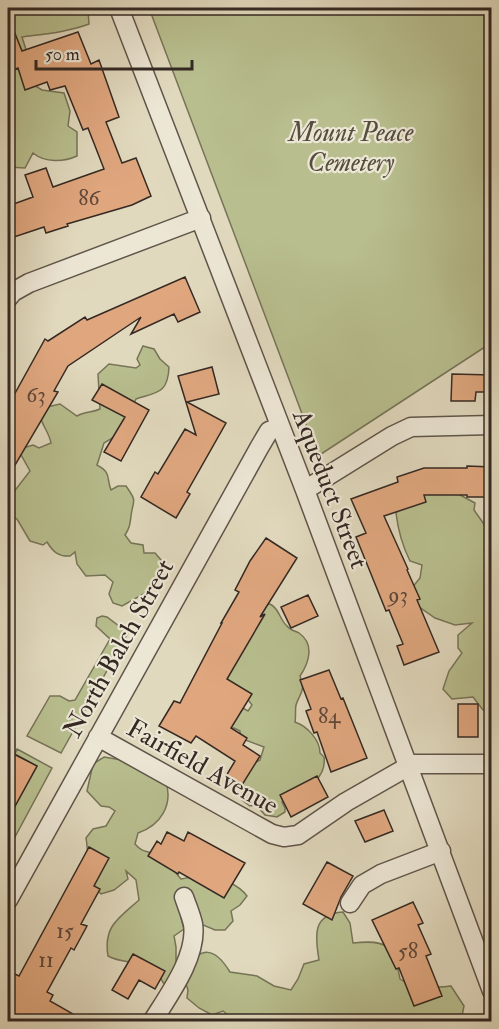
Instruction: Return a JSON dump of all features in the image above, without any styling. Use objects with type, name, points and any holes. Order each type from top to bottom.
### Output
[{"type":"street","name":"Aqueduct Street","points":[[119,8],[305,490],[492,991]]},
{"type":"street","points":[[9,293],[29,283],[201,218]]},
{"type":"street","points":[[305,490],[392,436],[411,427],[492,425]]},
{"type":"street","name":"North Balch Street","points":[[8,900],[264,439],[269,431],[279,427]]},
{"type":"street","name":"Fairfield Avenue","points":[[98,737],[272,834],[284,837],[298,835],[346,802],[408,765]]},
{"type":"street","points":[[408,765],[492,764]]},
{"type":"street","points":[[350,903],[362,885],[381,874],[441,851]]},
{"type":"street","points":[[152,1022],[186,966],[192,943],[193,925],[184,897]]},
{"type":"green space","points":[[8,8],[93,8],[88,10],[89,24],[64,31],[22,37],[28,56],[29,82],[42,90],[64,93],[70,111],[68,126],[77,132],[77,156],[55,160],[43,159],[33,153],[25,168],[8,167]]},
{"type":"green space","name":"Mount Peace Cemetery","points":[[149,8],[491,8],[491,343],[318,456]]},
{"type":"green space","points":[[143,346],[154,349],[169,367],[167,382],[156,393],[136,399],[119,434],[104,443],[97,465],[107,473],[111,490],[118,486],[126,486],[132,495],[130,523],[125,535],[131,543],[143,545],[144,553],[155,553],[164,569],[149,591],[122,606],[113,603],[109,594],[113,582],[105,575],[86,576],[77,564],[75,552],[70,556],[63,556],[54,551],[47,542],[43,545],[30,541],[17,519],[9,514],[8,516],[8,494],[13,493],[30,471],[20,453],[23,448],[33,445],[39,448],[51,443],[40,415],[47,407],[60,404],[77,416],[100,409],[98,374],[109,364],[136,368],[140,365],[137,359]]},
{"type":"green space","points":[[447,488],[475,503],[474,510],[486,527],[491,522],[491,709],[483,710],[473,697],[452,699],[443,689],[449,671],[462,653],[458,648],[458,635],[472,623],[455,625],[435,618],[415,604],[411,589],[420,578],[422,565],[410,561],[398,525],[396,513],[412,494]]},
{"type":"green space","points":[[270,604],[288,627],[304,637],[309,648],[308,660],[300,676],[302,689],[296,705],[295,722],[312,734],[324,757],[322,773],[306,787],[284,797],[282,802],[285,812],[277,817],[265,815],[256,805],[250,806],[242,800],[247,771],[260,760],[264,747],[240,738],[240,731],[234,728],[225,728],[241,707],[248,711],[252,705],[246,697],[225,684],[258,605]]},
{"type":"green space","points":[[107,617],[128,633],[61,753],[27,736],[50,696],[60,696],[69,701],[75,700],[110,639],[96,626],[97,618]]},
{"type":"green space","points":[[17,749],[52,768],[8,850],[8,819],[37,766],[15,754]]},
{"type":"green space","points":[[104,757],[122,760],[166,782],[168,799],[163,813],[153,825],[138,833],[135,844],[138,847],[163,860],[181,879],[202,875],[216,877],[234,885],[247,896],[231,911],[233,921],[225,930],[215,930],[203,925],[198,916],[181,909],[184,929],[174,936],[176,972],[165,985],[157,973],[149,967],[108,956],[110,930],[119,918],[139,900],[136,880],[126,871],[128,879],[114,890],[101,894],[96,889],[89,868],[86,838],[93,829],[106,826],[115,811],[101,806],[87,791],[93,764]]},
{"type":"green space","points":[[343,912],[350,923],[353,943],[374,942],[387,947],[395,959],[400,979],[418,987],[451,986],[464,1006],[461,1021],[235,1021],[223,1011],[212,1015],[187,998],[188,990],[181,968],[196,956],[208,952],[219,957],[230,972],[257,976],[274,986],[291,990],[304,964],[319,960],[317,935],[321,922],[326,917]]},
{"type":"building","points":[[8,16],[22,51],[78,32],[91,64],[99,60],[119,117],[106,122],[122,163],[136,158],[151,196],[132,205],[67,224],[68,226],[46,233],[44,227],[8,239],[8,206],[33,197],[25,175],[46,168],[53,187],[104,169],[88,128],[83,130],[65,86],[50,90],[47,82],[25,90],[18,68],[8,72]]},
{"type":"building","points":[[185,277],[200,312],[178,322],[174,314],[131,334],[141,317],[68,366],[54,391],[58,392],[8,477],[8,406],[45,339],[48,341],[85,317],[87,320]]},
{"type":"building","points":[[212,367],[219,394],[187,402],[226,423],[187,492],[190,494],[176,518],[141,497],[155,472],[158,474],[185,429],[196,435],[178,376]]},
{"type":"building","points":[[452,374],[492,375],[492,392],[476,392],[475,401],[451,401]]},
{"type":"building","points":[[102,384],[149,410],[121,461],[104,452],[125,417],[92,400]]},
{"type":"building","points":[[467,466],[492,467],[492,497],[424,495],[426,502],[384,516],[408,569],[420,599],[417,600],[439,652],[404,665],[397,646],[403,644],[389,610],[386,611],[356,537],[366,533],[351,499],[398,482],[397,477],[424,468],[467,468]]},
{"type":"building","points":[[266,538],[297,558],[260,617],[265,614],[227,679],[252,694],[231,728],[247,738],[243,745],[260,756],[242,785],[226,776],[235,761],[196,736],[191,743],[159,726],[174,701],[180,703],[239,592],[235,590],[250,561]]},
{"type":"building","points":[[308,595],[318,616],[291,628],[281,607]]},
{"type":"building","points":[[329,670],[367,758],[331,772],[317,732],[314,733],[306,711],[311,709],[300,680]]},
{"type":"building","points":[[458,704],[478,704],[478,737],[458,737]]},
{"type":"building","points":[[8,751],[37,766],[8,819]]},
{"type":"building","points":[[317,776],[328,797],[291,817],[280,795]]},
{"type":"building","points":[[384,810],[393,831],[365,842],[355,821]]},
{"type":"building","points":[[167,832],[184,841],[188,832],[245,863],[224,898],[148,856],[157,841],[161,844]]},
{"type":"building","points":[[89,847],[109,858],[94,886],[100,889],[81,924],[87,926],[74,950],[71,948],[47,992],[53,995],[50,1001],[87,1022],[8,1022],[8,987],[15,974],[19,976]]},
{"type":"building","points":[[327,862],[353,876],[332,920],[303,904]]},
{"type":"building","points":[[413,902],[423,923],[418,925],[431,954],[426,956],[442,996],[414,1006],[399,968],[396,969],[372,920]]},
{"type":"building","points":[[133,954],[165,971],[155,989],[139,980],[128,999],[112,990]]}]
